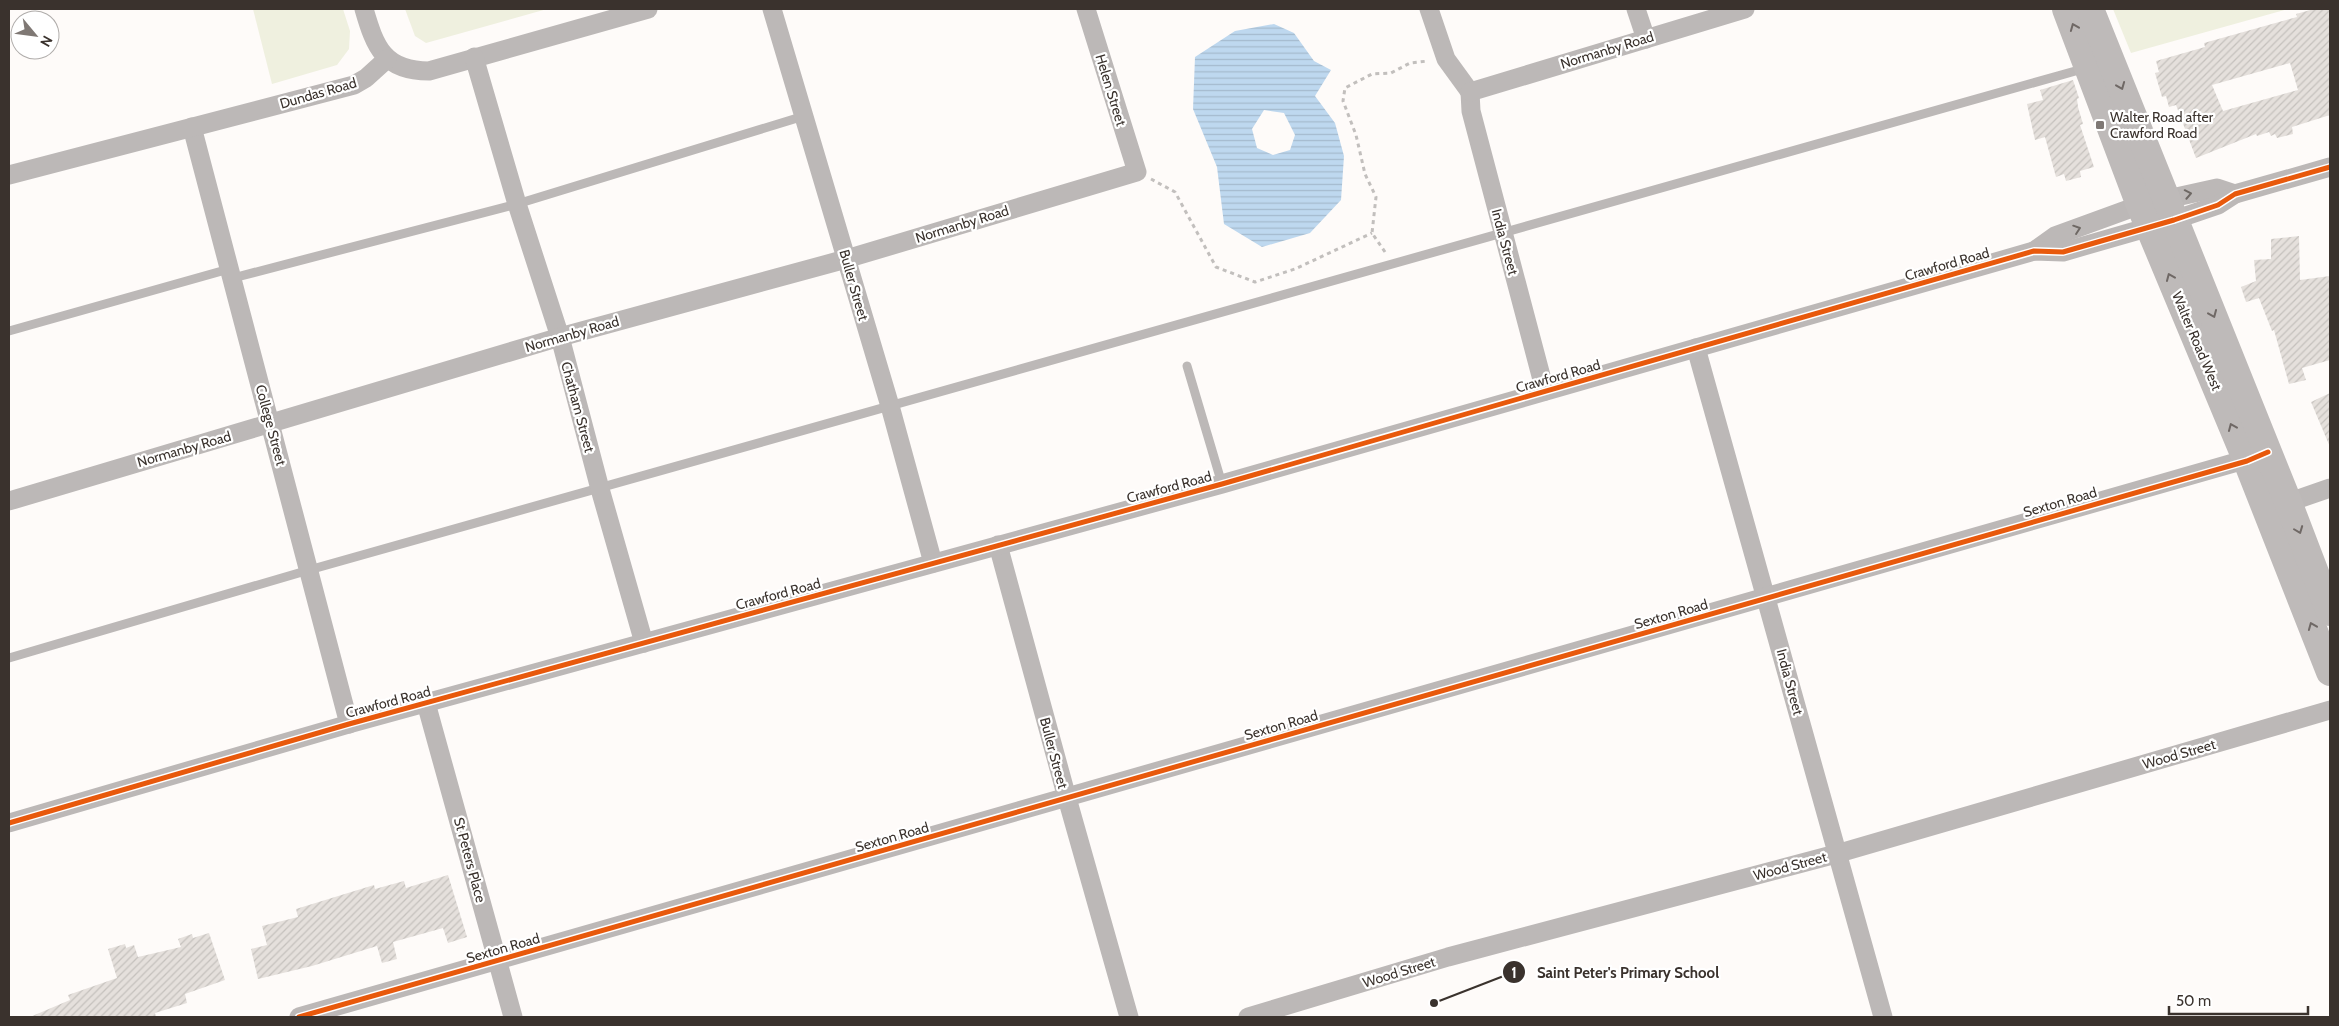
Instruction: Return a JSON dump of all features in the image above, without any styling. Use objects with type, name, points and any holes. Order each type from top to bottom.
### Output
[{"type":"main road","name":"Walter Road West","points":[[2066,9],[2100,64],[2157,212],[2258,456],[2277,506],[2330,672]]},
{"type":"main road","name":"Walter Road West","points":[[2090,9],[2100,64]]},
{"type":"main road","name":"Walter Road West","points":[[2277,506],[2330,612]]},
{"type":"street","points":[[364,9],[372,36],[387,60],[413,71],[429,71],[648,9]]},
{"type":"street","name":"Buller Street","points":[[772,9],[890,406],[934,563]]},
{"type":"street","name":"Helen Street","points":[[1086,9],[1137,172]]},
{"type":"street","points":[[1429,9],[1446,59],[1470,92]]},
{"type":"street","points":[[1636,9],[1646,39]]},
{"type":"street","name":"Normanby Road","points":[[1470,92],[1745,9]]},
{"type":"street","name":"Chatham Street","points":[[474,57],[517,204],[560,337],[644,643]]},
{"type":"street","name":"Dundas Road","points":[[9,175],[354,85],[366,78],[387,60]]},
{"type":"street","name":"India Street","points":[[1470,92],[1471,110],[1545,391]]},
{"type":"street","name":"College Street","points":[[192,127],[349,724]]},
{"type":"street","name":"Crawford Road","points":[[9,823],[349,724],[1222,484],[2034,251],[2063,252],[2157,212],[2218,205],[2235,194],[2330,166]]},
{"type":"street","name":"Normanby Road","points":[[9,500],[560,337],[846,259],[1137,172]]},
{"type":"street","name":"India Street","points":[[1696,348],[1883,1017]]},
{"type":"street","name":"Sexton Road","points":[[300,1017],[2258,456]]},
{"type":"street","points":[[2277,506],[2330,488]]},
{"type":"street","name":"Buller Street","points":[[998,545],[1066,798],[1129,1017]]},
{"type":"street","name":"St Peters Place","points":[[426,703],[513,1017]]},
{"type":"street","name":"Wood Street","points":[[1248,1017],[1448,957],[1836,854],[2330,710]]},
{"type":"lane","points":[[9,658],[309,570],[2100,64]]},
{"type":"lane","points":[[9,331],[231,273],[517,204],[804,116]]},
{"type":"lane","points":[[1187,366],[1222,484]]},
{"type":"path","points":[[1392,263],[1372,233],[1376,196],[1365,174],[1356,135],[1343,101],[1345,88],[1372,74],[1391,73],[1410,63],[1446,59]]},
{"type":"path","points":[[1137,172],[1175,192],[1216,267],[1256,282],[1295,269],[1372,233]]},
{"type":"green space","points":[[253,9],[343,9],[350,31],[349,49],[337,65],[272,84]]},
{"type":"green space","points":[[405,9],[547,9],[426,43],[415,36]]},
{"type":"green space","points":[[2113,9],[2288,9],[2131,53]]},
{"type":"water","points":[[1274,24],[1294,33],[1314,61],[1331,70],[1315,96],[1335,123],[1344,156],[1341,200],[1310,233],[1262,247],[1224,224],[1217,167],[1193,109],[1195,57],[1235,31]],"holes":[[[1264,110],[1284,113],[1295,135],[1290,150],[1273,155],[1257,148],[1252,129]]]},
{"type":"building","points":[[2314,9],[2330,9],[2330,115],[2292,127],[2293,134],[2277,138],[2275,134],[2271,136],[2269,132],[2257,136],[2256,134],[2196,158],[2176,105],[2169,107],[2166,96],[2162,97],[2155,73],[2159,72],[2156,61],[2205,47],[2204,43],[2297,17],[2296,14]],"holes":[[[2290,63],[2298,90],[2223,111],[2212,85]]]},
{"type":"building","points":[[2073,80],[2079,98],[2077,99],[2078,107],[2083,124],[2080,125],[2094,167],[2080,171],[2081,177],[2066,181],[2064,174],[2056,177],[2045,137],[2035,140],[2027,104],[2043,100],[2040,90]]},
{"type":"building","points":[[2299,236],[2300,280],[2330,276],[2330,360],[2302,368],[2306,380],[2289,384],[2274,330],[2272,331],[2259,298],[2246,302],[2241,287],[2256,281],[2254,260],[2271,259],[2271,239]]},
{"type":"building","points":[[2330,393],[2330,447],[2311,402]]},
{"type":"building","points":[[448,875],[467,937],[448,943],[443,928],[393,942],[397,959],[382,963],[377,946],[312,966],[258,979],[251,949],[267,945],[262,926],[298,917],[296,909],[374,885],[375,889],[404,881],[406,888]]},
{"type":"building","points":[[209,933],[225,980],[185,994],[187,1003],[155,1013],[156,1017],[30,1017],[70,1000],[68,995],[117,978],[108,949],[125,944],[126,948],[134,945],[138,957],[181,947],[178,939],[192,934],[193,938]]},
{"type":"cycle path","points":[[9,823],[349,724],[1222,484],[2034,251],[2063,252],[2174,220],[2218,205],[2235,194],[2330,167]]},
{"type":"cycle path","points":[[299,1017],[2247,461],[2268,452]]},
{"type":"place","name":"Walter Road after Crawford Road","points":[[2100,125]]},
{"type":"place","name":"Saint Peter's Primary School","points":[[1434,1003]]}]
